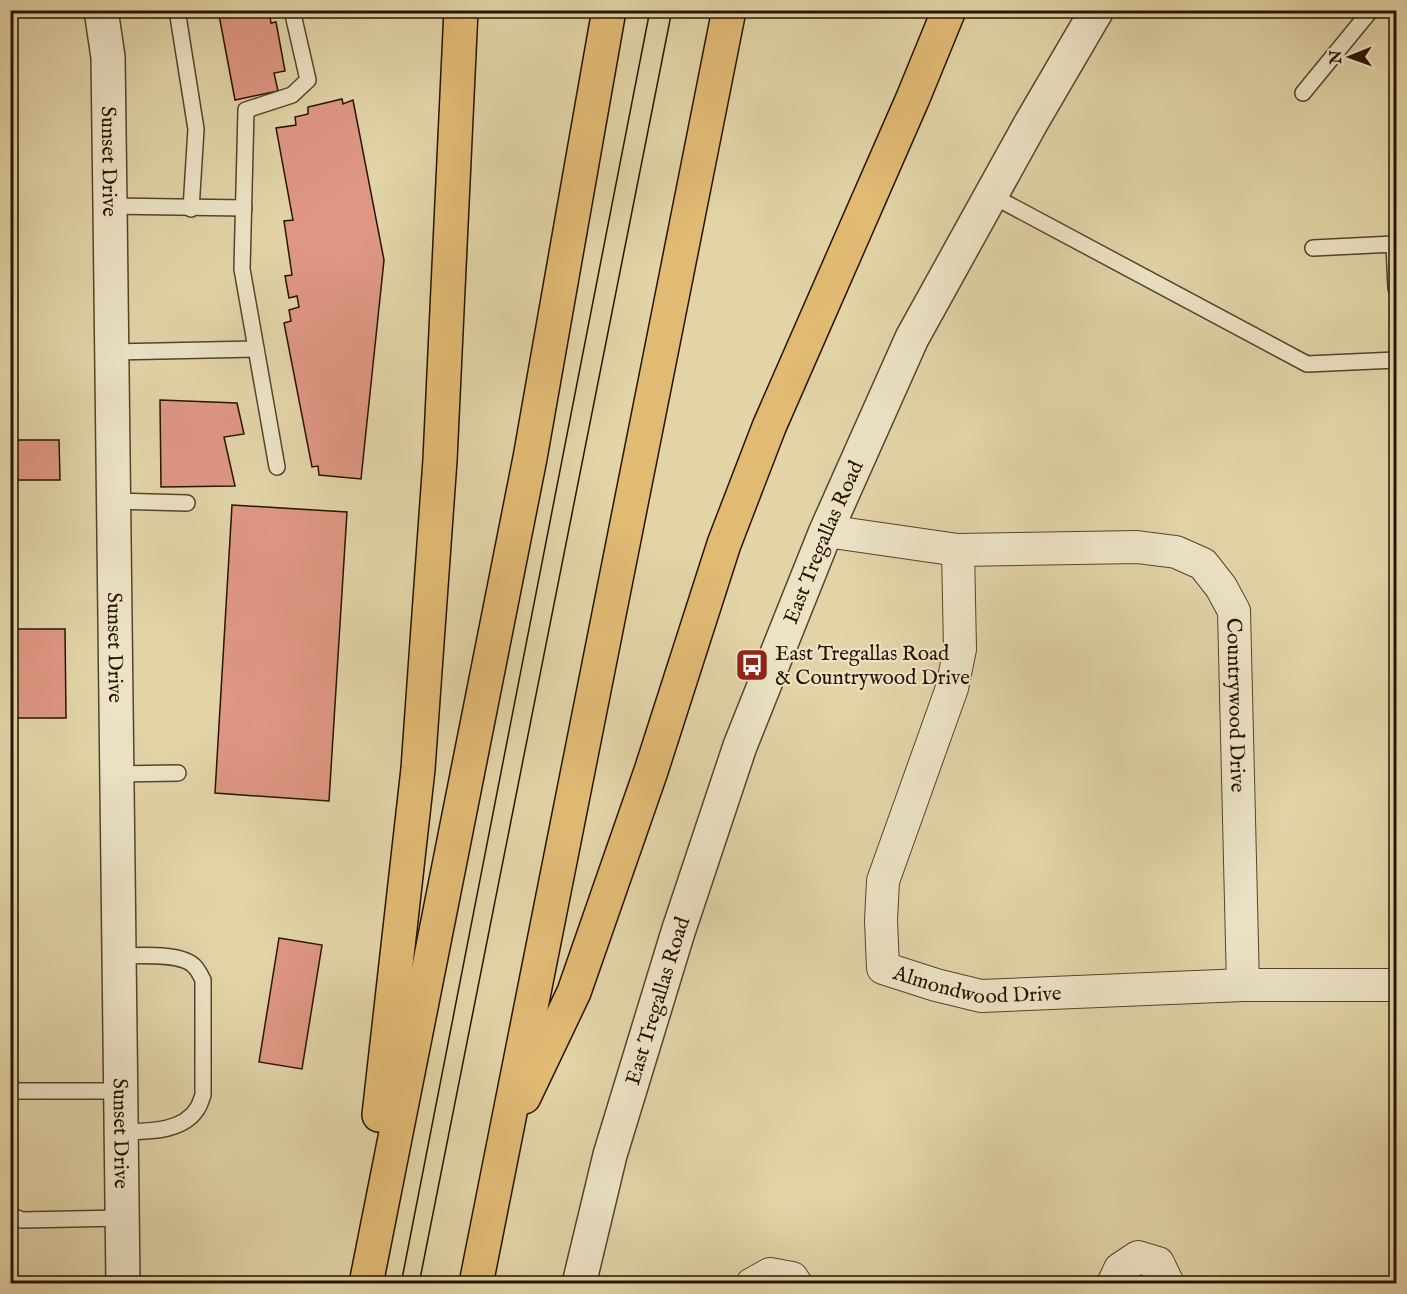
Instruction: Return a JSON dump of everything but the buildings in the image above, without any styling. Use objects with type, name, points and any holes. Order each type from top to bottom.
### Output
[{"type":"highway","points":[[364,1284],[400,919],[418,769],[440,460],[461,10]]},
{"type":"highway","points":[[476,1284],[729,10]]},
{"type":"highway","points":[[503,1142],[574,992],[651,771],[724,544],[769,427],[914,98],[949,10]]},
{"type":"highway","points":[[364,1284],[530,458],[607,17]]},
{"type":"street","name":"Sunset Drive","points":[[101,10],[108,57],[123,1284]]},
{"type":"street","name":"East Tregallas Road","points":[[579,1284],[610,1155],[678,932],[740,746],[826,531],[912,338],[1097,10]]},
{"type":"street","name":"Countrywood Drive","points":[[826,531],[958,550],[1137,547],[1176,552],[1203,564],[1221,587],[1234,611],[1243,986]]},
{"type":"street","name":"Almondwood Drive","points":[[958,550],[960,649],[952,688],[883,881],[881,920],[883,968],[981,996],[1243,986],[1396,985]]},
{"type":"street","points":[[1113,1284],[1120,1269],[1138,1257],[1158,1263],[1168,1284]]},
{"type":"street","points":[[752,1284],[770,1274],[792,1278],[796,1284]]},
{"type":"lane","points":[[177,10],[196,129],[191,208]]},
{"type":"lane","points":[[277,467],[242,269],[246,110],[292,95],[308,80],[292,10]]},
{"type":"lane","points":[[1303,93],[1371,10]]},
{"type":"lane","points":[[991,195],[1307,364],[1396,360]]},
{"type":"lane","points":[[110,206],[244,208]]},
{"type":"lane","points":[[1313,248],[1394,244],[1396,288]]},
{"type":"lane","points":[[112,352],[256,349]]},
{"type":"lane","points":[[113,501],[187,503]]},
{"type":"lane","points":[[117,774],[178,773]]},
{"type":"lane","points":[[118,956],[159,956],[183,960],[195,965],[203,980],[203,1095],[197,1110],[185,1120],[159,1131],[121,1132]]},
{"type":"lane","points":[[10,1091],[120,1091]]},
{"type":"lane","points":[[10,1215],[22,1220],[122,1218]]},
{"type":"tram line","points":[[401,1284],[650,10]]},
{"type":"tram line","points":[[419,1284],[672,10]]},
{"type":"place","name":"East Tregallas Road & Countrywood Drive","points":[[752,665]]}]
